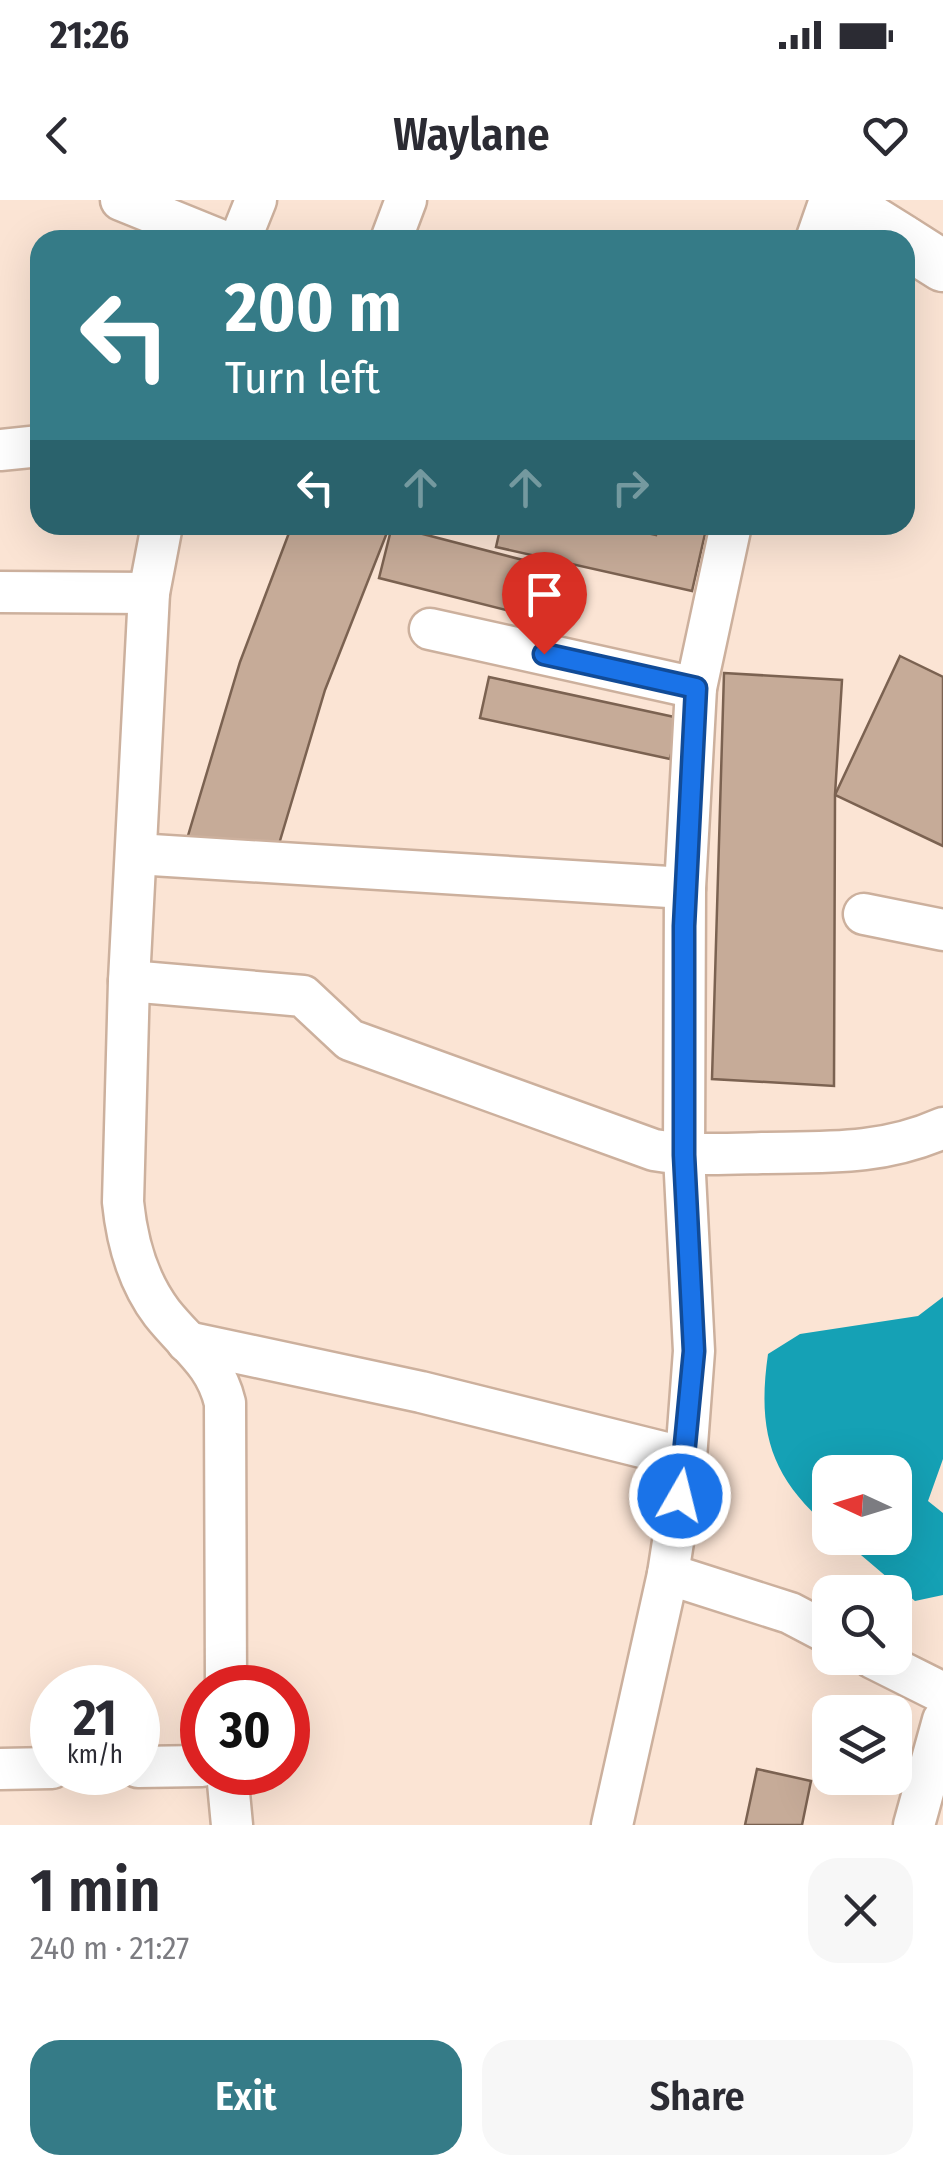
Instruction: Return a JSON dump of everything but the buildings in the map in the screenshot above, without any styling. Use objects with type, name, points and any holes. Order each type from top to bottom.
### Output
[{"type":"main road","points":[[838,200],[886,230]]},
{"type":"main road","points":[[915,248],[943,266]]},
{"type":"street","points":[[121,200],[195,230]]},
{"type":"street","points":[[244,230],[256,200]]},
{"type":"street","points":[[395,230],[406,200]]},
{"type":"street","points":[[820,230],[830,200]]},
{"type":"street","points":[[0,450],[30,447]]},
{"type":"street","points":[[160,535],[149,593],[129,981],[123,1202],[126,1238],[136,1267],[160,1310],[210,1363],[226,1403],[226,1665]]},
{"type":"street","points":[[612,1825],[668,1574],[686,1458],[694,1351],[684,1155],[685,888],[696,688],[729,535]]},
{"type":"street","points":[[0,592],[149,593]]},
{"type":"street","points":[[430,629],[696,688]]},
{"type":"street","points":[[136,854],[685,888]]},
{"type":"street","points":[[864,914],[943,930]]},
{"type":"street","points":[[129,981],[303,996],[350,1040],[654,1150],[684,1155],[863,1152],[912,1141],[943,1128]]},
{"type":"street","points":[[187,1342],[422,1392],[686,1458]]},
{"type":"street","points":[[668,1574],[790,1613],[812,1625]]},
{"type":"street","points":[[907,1675],[943,1693]]},
{"type":"street","points":[[914,1825],[943,1720]]},
{"type":"street","points":[[0,1769],[30,1768]]},
{"type":"street","points":[[229,1795],[232,1825]]},
{"type":"water","points":[[943,1297],[943,1459],[928,1501],[943,1513],[943,1595],[915,1601],[912,1575],[884,1575],[861,1555],[912,1555],[912,1455],[812,1455],[812,1511],[793,1490],[772,1451],[765,1381],[768,1354],[800,1334],[918,1316]]},
{"type":"route","points":[[544,654],[696,688],[684,926],[684,1155],[694,1351],[680,1496]]}]
